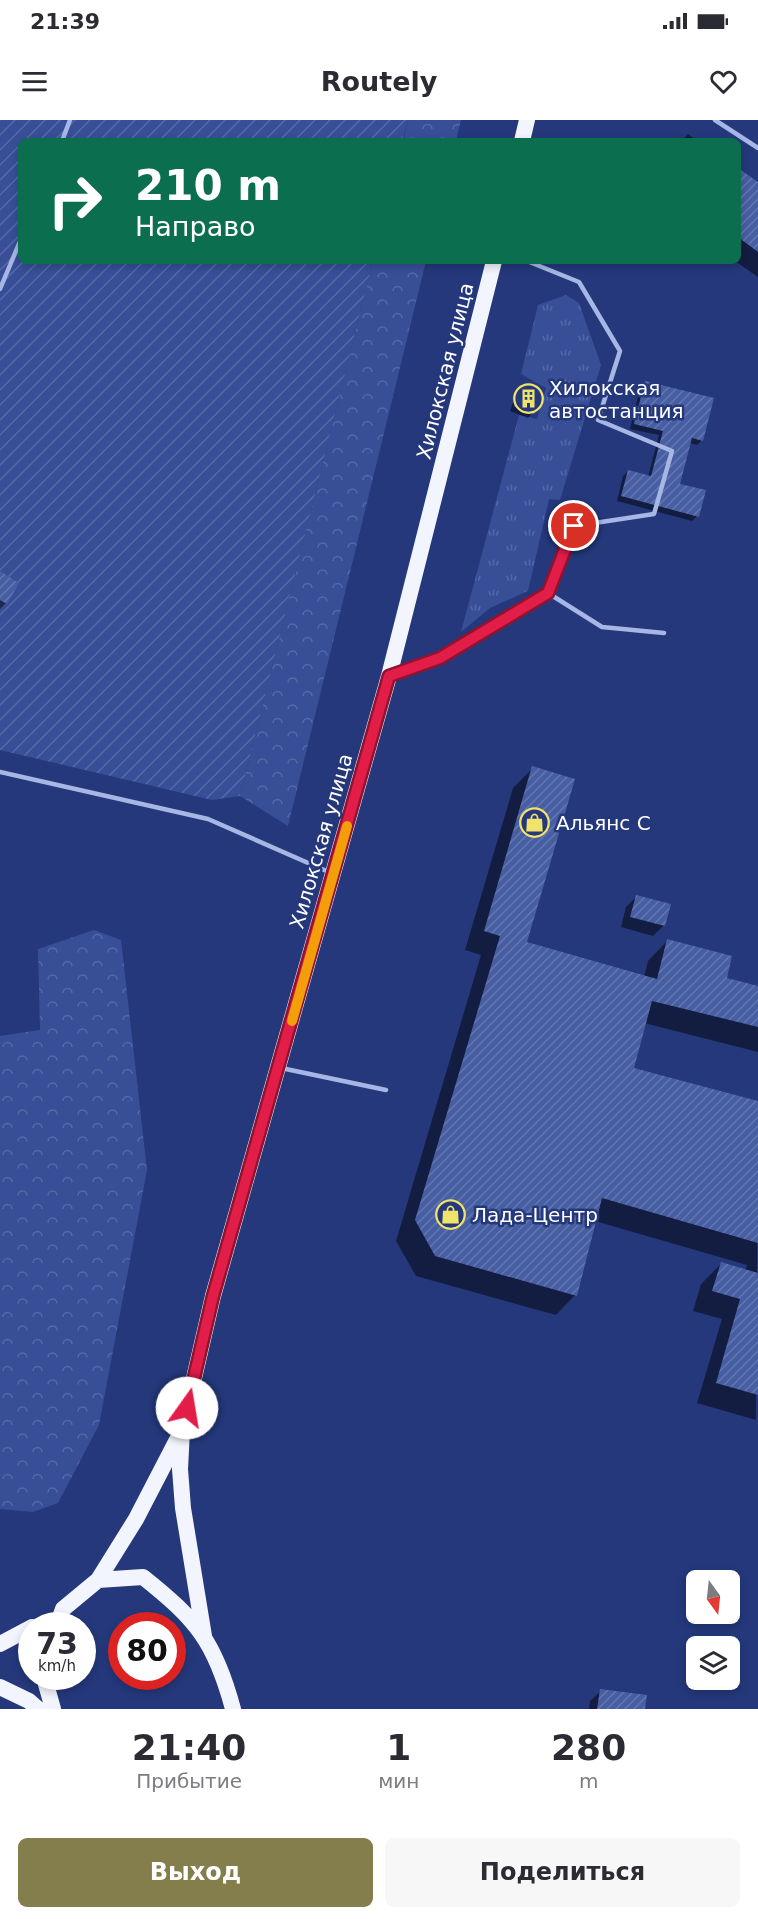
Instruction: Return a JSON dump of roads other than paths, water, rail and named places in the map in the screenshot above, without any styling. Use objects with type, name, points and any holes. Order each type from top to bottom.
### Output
[{"type":"highway","points":[[523,138],[527,120]]},
{"type":"highway","name":"Хилокская улица","points":[[182,1430],[213,1296],[389,676],[494,264]]},
{"type":"highway","points":[[56,1612],[98,1581],[136,1520],[182,1430]]},
{"type":"highway","points":[[182,1430],[180,1469],[183,1508],[204,1636]]},
{"type":"highway","points":[[98,1581],[143,1577],[187,1613],[204,1636],[224,1674],[233,1709]]},
{"type":"highway","points":[[62,1612],[63,1608]]},
{"type":"highway","points":[[0,1644],[18,1634]]},
{"type":"highway","points":[[0,1687],[29,1701],[38,1709]]},
{"type":"highway","points":[[48,1690],[53,1709]]},
{"type":"lane","points":[[63,138],[70,120]]},
{"type":"lane","points":[[715,120],[758,148]]},
{"type":"lane","points":[[0,289],[18,246]]},
{"type":"lane","points":[[389,676],[440,658],[548,593],[574,526],[654,514],[672,451],[598,420],[620,351],[579,282],[534,264]]},
{"type":"lane","points":[[548,593],[602,627],[664,633]]},
{"type":"lane","points":[[0,772],[208,819],[333,874]]},
{"type":"lane","points":[[278,1067],[386,1090]]},
{"type":"place","name":"Хилокская автостанция","points":[[528,399]]},
{"type":"place","name":"Альянс С","points":[[535,823]]},
{"type":"place","name":"Лада-Центр","points":[[451,1215]]}]
